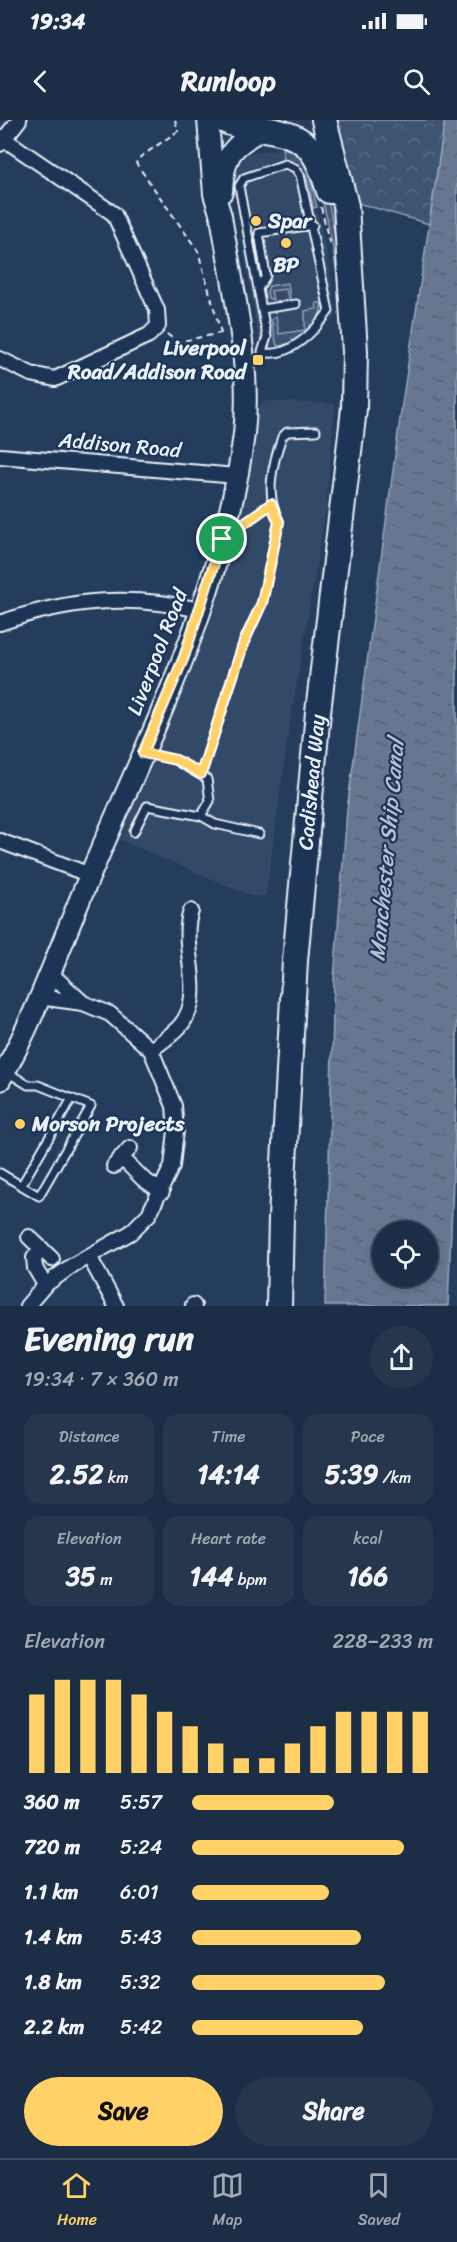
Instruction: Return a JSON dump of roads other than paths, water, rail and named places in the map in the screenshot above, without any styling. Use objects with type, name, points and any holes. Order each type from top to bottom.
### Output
[{"type":"highway","name":"Cadishead Way","points":[[223,120],[235,126],[272,125],[305,142],[315,153],[320,163],[340,255],[356,351],[354,409],[318,712],[295,961],[281,1218],[279,1306]]},
{"type":"highway","name":"Cadishead Way","points":[[324,120],[346,206],[340,255]]},
{"type":"main road","name":"Liverpool Road","points":[[208,120],[214,194],[221,216]]},
{"type":"main road","name":"Liverpool Road","points":[[3,1076],[50,973],[143,753],[200,610],[222,539],[237,476],[244,433],[246,389],[242,355],[230,332],[221,216],[225,163],[235,146],[272,125]]},
{"type":"street","points":[[0,359],[31,374],[55,379],[137,341],[158,326],[157,310],[114,214],[2,141],[19,120]]},
{"type":"street","name":"Addison Road","points":[[0,456],[237,476]]},
{"type":"street","points":[[0,623],[26,614],[83,601],[149,601],[200,610]]},
{"type":"street","points":[[0,841],[90,874]]},
{"type":"street","points":[[151,1050],[180,1026],[194,998],[180,924],[191,911]]},
{"type":"street","points":[[50,973],[83,1003]]},
{"type":"street","points":[[27,1306],[45,1285],[130,1233],[149,1214],[162,1192],[172,1166],[176,1131],[174,1106],[151,1050],[110,1014],[83,1003],[39,997]]},
{"type":"street","points":[[122,1157],[143,1179],[162,1192]]},
{"type":"street","points":[[29,1237],[47,1254],[34,1258],[35,1268],[45,1285]]},
{"type":"street","points":[[89,1256],[116,1306]]},
{"type":"lane","points":[[242,355],[262,352],[268,354],[293,347],[329,311],[313,225],[300,175],[295,168],[285,164],[275,166],[241,182],[240,202],[267,336],[262,352]]},
{"type":"lane","points":[[258,289],[266,276],[259,233],[313,225]]},
{"type":"lane","points":[[262,309],[296,304]]},
{"type":"lane","points":[[201,774],[244,642],[262,603],[279,522],[271,504],[270,489],[282,437],[287,432],[316,431]]},
{"type":"lane","points":[[222,539],[271,504]]},
{"type":"lane","points":[[143,753],[176,760],[207,779],[210,801],[201,816]]},
{"type":"lane","points":[[134,832],[147,806],[201,816],[215,824],[259,834]]},
{"type":"lane","points":[[0,1173],[39,1196],[91,1106],[38,1085],[28,1085],[3,1076]]},
{"type":"lane","points":[[21,1186],[71,1100]]},
{"type":"water","name":"Manchester Ship Canal","points":[[445,120],[457,120],[457,1079],[448,1306],[325,1306],[334,980],[347,810],[402,404]]},
{"type":"place","name":"Spar","points":[[256,221]]},
{"type":"place","name":"BP","points":[[286,243]]},
{"type":"place","name":"Liverpool Road/Addison Road","points":[[258,360]]},
{"type":"place","name":"Morson Projects","points":[[20,1124]]}]
